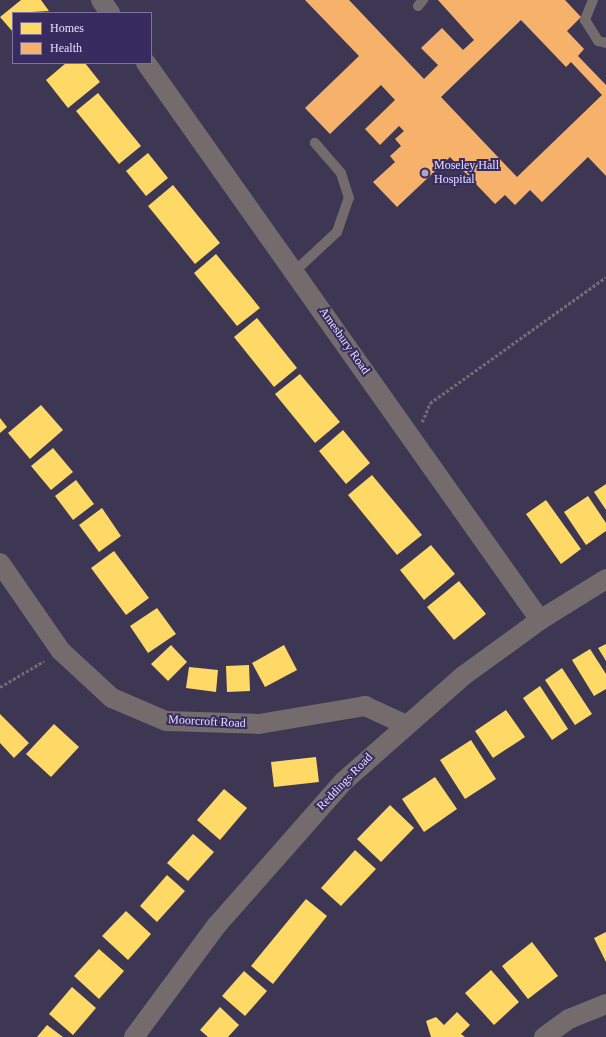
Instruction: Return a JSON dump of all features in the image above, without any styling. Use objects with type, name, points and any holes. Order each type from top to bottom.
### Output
[{"type":"street","points":[[101,0],[109,12]]},
{"type":"street","name":"Amesbury Road","points":[[147,64],[295,271],[540,620]]},
{"type":"street","name":"Moorcroft Road","points":[[0,563],[61,651],[112,698],[166,721],[259,724],[365,706],[404,724]]},
{"type":"street","name":"Reddings Road","points":[[134,1037],[217,925],[344,781],[404,724],[463,676],[540,620],[606,579]]},
{"type":"street","points":[[544,1037],[569,1019],[606,1004]]},
{"type":"lane","points":[[593,0],[585,20],[598,41],[606,43]]},
{"type":"lane","points":[[295,271],[337,232],[349,198],[341,174],[315,144]]},
{"type":"path","points":[[408,432],[425,420],[430,403],[606,277]]},
{"type":"path","points":[[0,687],[61,651]]},
{"type":"building: Homes","points":[[21,0],[41,0],[49,11],[12,12],[12,31],[0,17]]},
{"type":"building: Homes","points":[[65,64],[86,64],[100,82],[68,108],[46,80]]},
{"type":"building: Homes","points":[[98,93],[141,146],[119,164],[76,111]]},
{"type":"building: Homes","points":[[148,153],[168,178],[146,196],[126,171]]},
{"type":"building: Homes","points":[[173,185],[220,243],[195,264],[148,206]]},
{"type":"building: Homes","points":[[216,254],[260,308],[237,326],[194,273]]},
{"type":"building: Homes","points":[[257,318],[297,368],[274,387],[234,337]]},
{"type":"building: Homes","points":[[300,374],[340,422],[315,443],[275,394]]},
{"type":"building: Homes","points":[[41,405],[63,430],[30,459],[8,433]]},
{"type":"building: Homes","points":[[0,418],[7,427],[0,433]]},
{"type":"building: Homes","points":[[343,430],[370,463],[346,484],[319,451]]},
{"type":"building: Homes","points":[[53,448],[73,472],[51,490],[31,466]]},
{"type":"building: Homes","points":[[372,475],[422,535],[397,555],[348,495]]},
{"type":"building: Homes","points":[[76,480],[94,504],[73,520],[55,496]]},
{"type":"building: Homes","points":[[606,484],[606,510],[594,492]]},
{"type":"building: Homes","points":[[588,496],[606,523],[606,531],[586,545],[564,512]]},
{"type":"building: Homes","points":[[546,500],[581,549],[561,564],[526,514]]},
{"type":"building: Homes","points":[[102,508],[121,536],[99,552],[79,525]]},
{"type":"building: Homes","points":[[431,545],[455,574],[424,600],[400,570]]},
{"type":"building: Homes","points":[[114,551],[149,598],[126,615],[91,568]]},
{"type":"building: Homes","points":[[459,581],[486,614],[454,640],[427,607]]},
{"type":"building: Homes","points":[[157,608],[176,634],[148,653],[130,626]]},
{"type":"building: Homes","points":[[606,644],[606,661],[598,648]]},
{"type":"building: Homes","points":[[171,645],[187,662],[168,681],[151,664]]},
{"type":"building: Homes","points":[[284,645],[297,670],[265,687],[252,663]]},
{"type":"building: Homes","points":[[590,649],[606,674],[606,689],[594,696],[572,660]]},
{"type":"building: Homes","points":[[249,665],[250,691],[227,692],[226,666]]},
{"type":"building: Homes","points":[[189,667],[218,670],[216,692],[186,688]]},
{"type":"building: Homes","points":[[562,668],[592,714],[575,725],[545,680]]},
{"type":"building: Homes","points":[[540,686],[568,729],[552,740],[523,698]]},
{"type":"building: Homes","points":[[506,710],[525,737],[493,758],[475,731]]},
{"type":"building: Homes","points":[[0,714],[29,743],[14,758],[0,743]]},
{"type":"building: Homes","points":[[54,724],[79,747],[51,777],[26,754]]},
{"type":"building: Homes","points":[[471,740],[496,779],[465,799],[440,760]]},
{"type":"building: Homes","points":[[316,757],[319,782],[274,787],[271,762]]},
{"type":"building: Homes","points":[[435,777],[457,809],[424,832],[402,799]]},
{"type":"building: Homes","points":[[224,789],[247,808],[220,840],[197,820]]},
{"type":"building: Homes","points":[[390,805],[414,828],[381,862],[357,839]]},
{"type":"building: Homes","points":[[193,834],[214,852],[188,881],[167,863]]},
{"type":"building: Homes","points":[[355,850],[376,869],[341,906],[321,888]]},
{"type":"building: Homes","points":[[167,875],[185,891],[157,922],[140,906]]},
{"type":"building: Homes","points":[[306,899],[327,916],[273,984],[251,966]]},
{"type":"building: Homes","points":[[126,911],[151,934],[128,960],[102,936]]},
{"type":"building: Homes","points":[[606,932],[606,962],[594,938]]},
{"type":"building: Homes","points":[[532,942],[558,976],[528,999],[502,966]]},
{"type":"building: Homes","points":[[99,949],[124,971],[99,999],[74,976]]},
{"type":"building: Homes","points":[[491,970],[519,1002],[494,1025],[465,993]]},
{"type":"building: Homes","points":[[244,971],[267,991],[245,1016],[222,996]]},
{"type":"building: Homes","points":[[72,987],[96,1008],[73,1035],[49,1014]]},
{"type":"building: Homes","points":[[220,1007],[239,1025],[228,1037],[208,1037],[200,1030]]},
{"type":"building: Homes","points":[[457,1012],[470,1025],[461,1034],[465,1037],[431,1037],[426,1021],[436,1017],[444,1025]]},
{"type":"building: Homes","points":[[47,1025],[63,1037],[37,1037]]},
{"type":"building: Health","points":[[305,0],[349,0],[424,79],[438,65],[421,48],[442,28],[463,50],[474,40],[438,0],[565,0],[581,17],[567,31],[584,49],[578,56],[606,85],[606,176],[588,157],[542,202],[530,190],[515,205],[505,195],[495,204],[450,157],[397,207],[373,182],[395,162],[390,156],[401,146],[395,139],[404,131],[399,126],[380,145],[365,129],[395,100],[381,85],[330,134],[305,108],[359,56]],"holes":[[[521,20],[566,67],[571,62],[602,95],[517,177],[441,97]]]},
{"type":"place","name":"Moseley Hall Hospital","points":[[425,173]]}]
